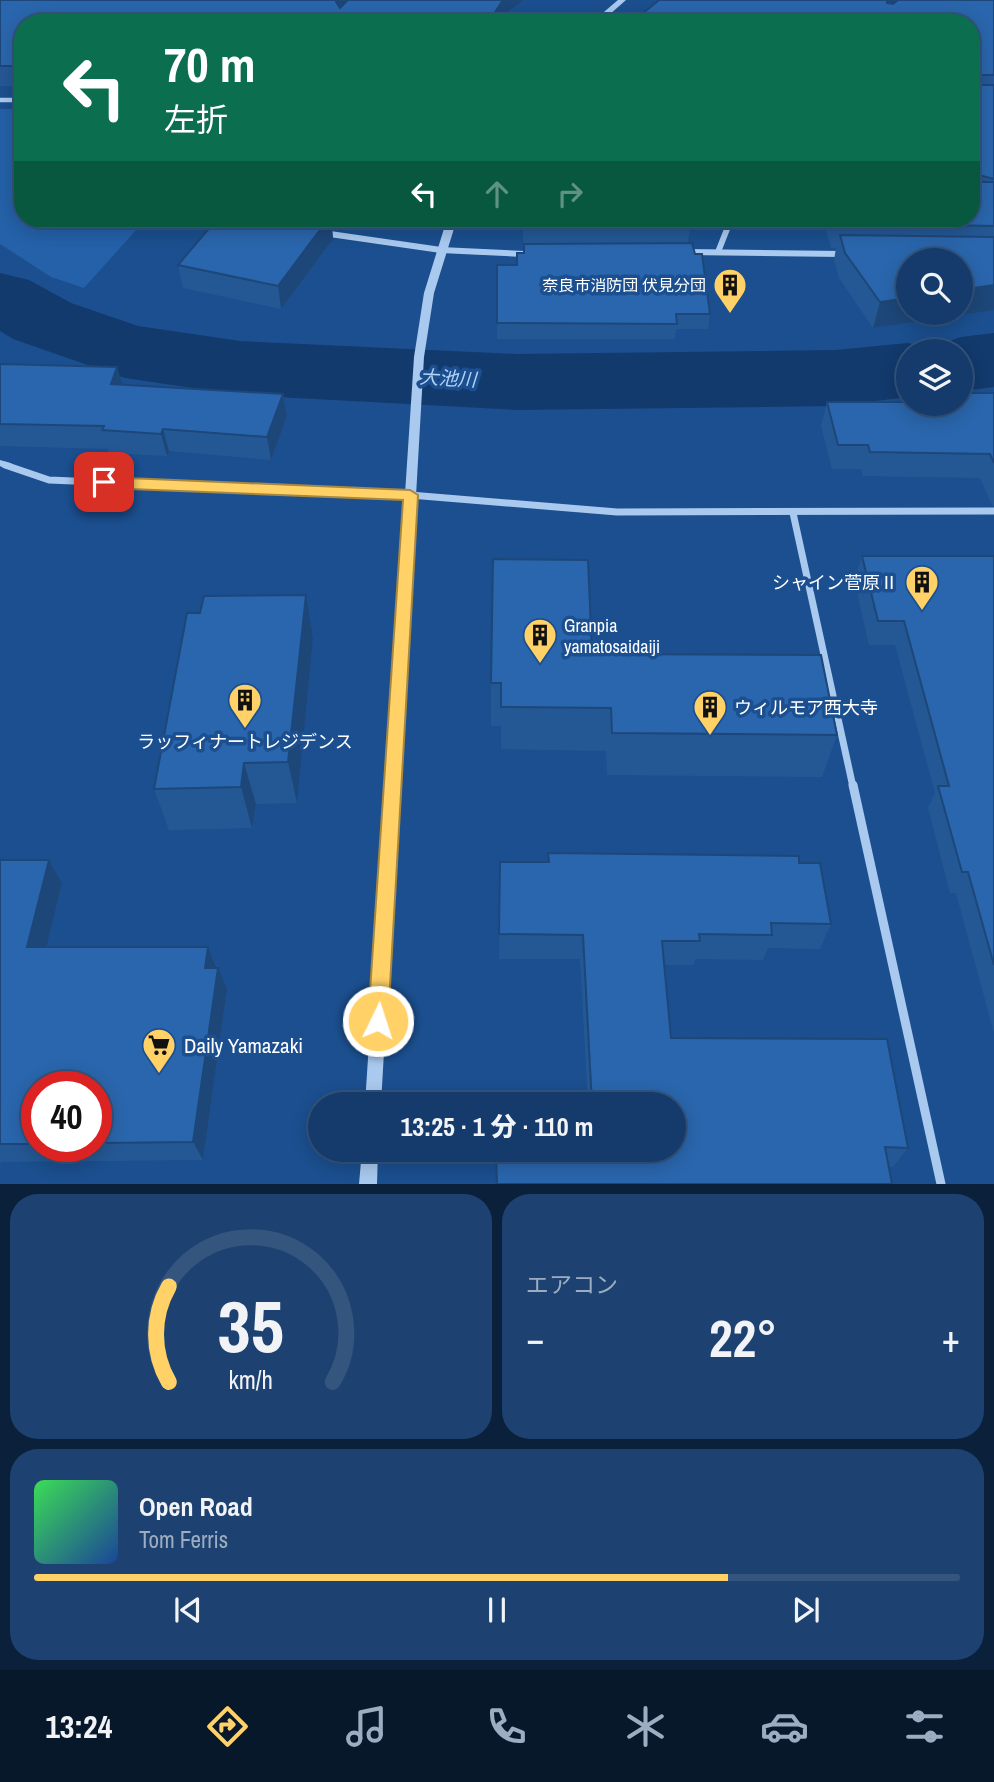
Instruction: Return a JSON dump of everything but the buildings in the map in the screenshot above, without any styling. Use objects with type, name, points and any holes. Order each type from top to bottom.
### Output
[{"type":"street","points":[[606,14],[622,0]]},
{"type":"street","points":[[374,1092],[419,356],[429,293],[449,228]]},
{"type":"street","points":[[718,252],[727,228]]},
{"type":"street","points":[[317,232],[441,250],[534,254]]},
{"type":"street","points":[[678,252],[855,254]]},
{"type":"street","points":[[0,463],[49,480],[410,495],[617,512],[994,512]]},
{"type":"street","points":[[793,513],[941,1184]]},
{"type":"street","points":[[368,1184],[369,1162]]},
{"type":"shaded area","points":[[0,109],[14,109],[14,228],[138,228],[84,288],[51,277],[0,244]]},
{"type":"waterway","name":"大池川","points":[[0,297],[42,321],[125,351],[240,368],[517,382],[835,378],[896,371]]},
{"type":"waterway","name":"大池川","points":[[973,363],[994,360]]},
{"type":"place","name":"奈良市消防団 伏見分団","points":[[730,315]]},
{"type":"place","name":"シャイン菅原Ⅱ","points":[[922,612]]},
{"type":"place","name":"Granpia yamatosaidaiji","points":[[540,665]]},
{"type":"place","name":"ラッフィナートレジデンス","points":[[245,730]]},
{"type":"place","name":"ウィルモア西大寺","points":[[710,737]]},
{"type":"place","name":"Daily Yamazaki","points":[[159,1075]]},
{"type":"route","points":[[104,482],[410,495],[378,1021]]}]
